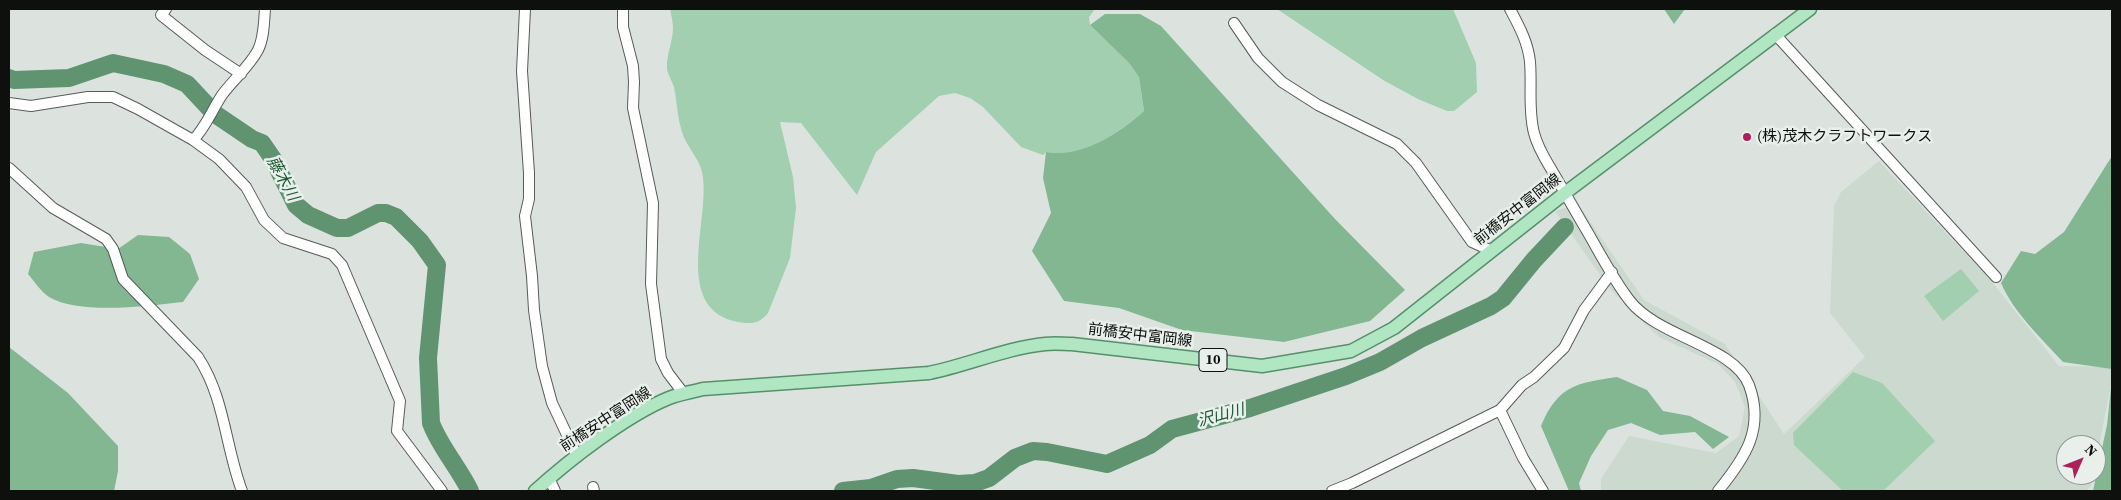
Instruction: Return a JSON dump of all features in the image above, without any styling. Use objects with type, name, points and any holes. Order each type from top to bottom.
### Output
[{"type":"main road","name":"前橋安中富岡線","points":[[535,491],[577,456],[637,415],[669,398],[703,389],[929,373],[957,367],[1014,350],[1046,344],[1072,344],[1262,366],[1351,351],[1394,328],[1565,194],[1810,9]]},
{"type":"street","points":[[166,9],[161,16],[171,25],[241,74]]},
{"type":"street","points":[[193,140],[201,132],[223,95],[259,49],[264,32],[265,9]]},
{"type":"street","points":[[525,9],[522,72],[529,173],[529,199],[526,216],[534,310],[542,366],[552,403],[577,456]]},
{"type":"street","points":[[623,9],[623,27],[633,66],[633,108],[653,203],[651,284],[661,359],[668,374],[684,394]]},
{"type":"street","points":[[1510,9],[1525,39],[1530,60],[1530,118],[1541,154],[1631,302],[1658,324],[1722,356],[1739,369],[1748,383],[1754,403],[1755,425],[1753,436],[1740,462],[1718,491]]},
{"type":"street","points":[[1234,23],[1258,58],[1282,82],[1318,105],[1397,144],[1416,163],[1472,242],[1492,251]]},
{"type":"street","points":[[1775,34],[1996,277]]},
{"type":"street","points":[[9,103],[31,106],[88,97],[113,98],[138,109],[193,140],[219,159],[246,187],[264,220],[283,238],[332,254],[342,265],[400,400],[397,431],[442,491]]},
{"type":"street","points":[[9,168],[43,200],[106,239],[113,248],[123,279],[198,357],[207,371],[216,392],[236,477],[242,491]]},
{"type":"street","points":[[1332,491],[1355,487],[1500,410],[1522,385],[1534,377],[1564,348],[1584,310],[1612,272]]},
{"type":"street","points":[[1500,410],[1523,458],[1544,491]]},
{"type":"street","points":[[550,478],[554,491]]},
{"type":"shaded area","points":[[1879,161],[1992,282],[2059,366],[2112,367],[2112,379],[2101,435],[2056,435],[2056,485],[2091,485],[2086,491],[1601,491],[1601,479],[1629,436],[1716,453],[1739,436],[1745,407],[1735,382],[1718,364],[1659,337],[1610,289],[1555,211],[1578,204],[1644,300],[1725,344],[1784,434],[1865,357],[1830,313],[1834,206],[1841,192]]},
{"type":"green space","points":[[670,9],[1095,9],[1089,17],[1090,25],[1129,63],[1139,77],[1144,111],[1111,136],[1086,148],[1060,153],[1046,152],[1043,155],[1021,147],[983,107],[970,98],[955,93],[939,96],[876,152],[857,195],[801,123],[780,122],[793,177],[796,208],[790,258],[768,313],[755,322],[738,322],[717,314],[705,299],[699,281],[698,259],[704,191],[702,172],[682,132],[674,87],[667,69],[673,28]]},
{"type":"green space","points":[[1277,9],[1453,9],[1476,63],[1477,92],[1454,111],[1447,111],[1418,99],[1383,80]]},
{"type":"green space","points":[[1664,9],[1685,9],[1674,24]]},
{"type":"green space","points":[[1105,14],[1140,14],[1161,26],[1335,219],[1405,290],[1370,321],[1284,342],[1182,330],[1119,308],[1064,301],[1032,251],[1051,213],[1043,178],[1046,152],[1059,153],[1086,148],[1111,136],[1144,111],[1139,77],[1129,63],[1090,25]]},
{"type":"green space","points":[[2112,156],[2112,369],[2063,362],[2013,305],[2001,283],[2021,251],[2035,254],[2064,232]]},
{"type":"green space","points":[[138,235],[169,237],[190,254],[199,279],[183,302],[114,308],[78,306],[62,303],[49,297],[28,274],[34,252],[81,243],[118,249]]},
{"type":"green space","points":[[1961,269],[1979,291],[1943,321],[1924,296]]},
{"type":"green space","points":[[9,347],[68,393],[118,446],[118,471],[114,491],[9,491]]},
{"type":"green space","points":[[1853,372],[1882,383],[1935,441],[1883,491],[1843,491],[1794,445],[1793,433]]},
{"type":"green space","points":[[1617,377],[1647,390],[1663,411],[1690,416],[1729,437],[1713,449],[1695,432],[1660,435],[1631,423],[1608,430],[1591,456],[1579,483],[1581,491],[1569,491],[1541,426],[1554,402],[1570,388],[1591,381]]},
{"type":"green space","points":[[2112,378],[2112,491],[2093,491],[2094,485],[2106,485],[2105,435]]},
{"type":"waterway","name":"藤木川","points":[[9,78],[14,80],[69,78],[113,63],[164,74],[187,84],[215,114],[252,139],[262,143],[273,159],[296,205],[308,215],[337,228],[348,228],[378,213],[386,213],[396,217],[420,241],[437,265],[428,358],[431,423],[439,441],[470,491]]},
{"type":"waterway","name":"沢山川","points":[[843,491],[871,488],[897,479],[913,478],[958,484],[975,483],[989,478],[1015,458],[1033,451],[1107,464],[1150,445],[1172,429],[1250,408],[1346,376],[1380,362],[1422,338],[1491,306],[1503,298],[1534,260],[1565,227]]},
{"type":"place","name":"(株)茂木クラフトワークス","points":[[1747,137]]}]
